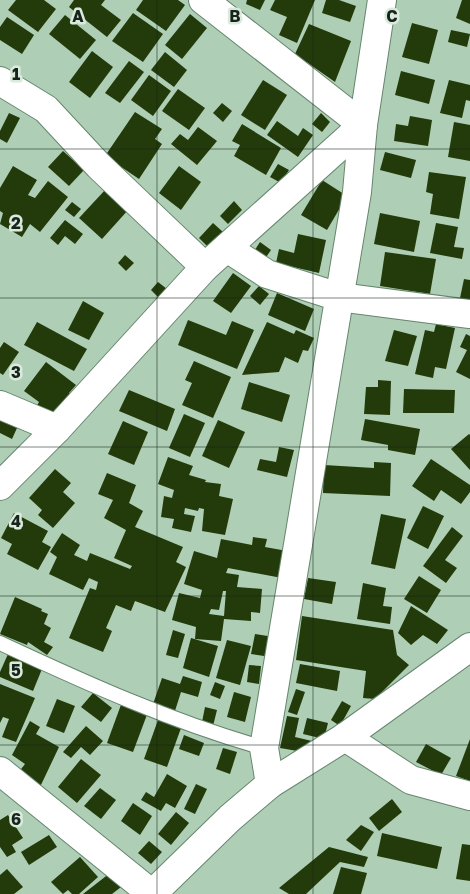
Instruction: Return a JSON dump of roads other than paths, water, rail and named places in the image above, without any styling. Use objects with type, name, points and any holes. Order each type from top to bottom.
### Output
[{"type":"street","points":[[204,0],[363,125]]},
{"type":"street","points":[[270,784],[264,748],[356,192],[363,125],[382,0]]},
{"type":"street","points":[[0,81],[46,109],[99,166],[205,267]]},
{"type":"street","points":[[0,486],[56,429],[205,267],[363,125]]},
{"type":"street","points":[[227,248],[267,274],[339,297],[470,314]]},
{"type":"street","points":[[0,405],[56,429]]},
{"type":"street","points":[[0,771],[152,894],[230,818],[270,784],[345,737],[470,647]]},
{"type":"street","points":[[345,737],[411,780],[470,796]]},
{"type":"lane","points":[[0,643],[145,708],[207,732],[264,748]]}]
